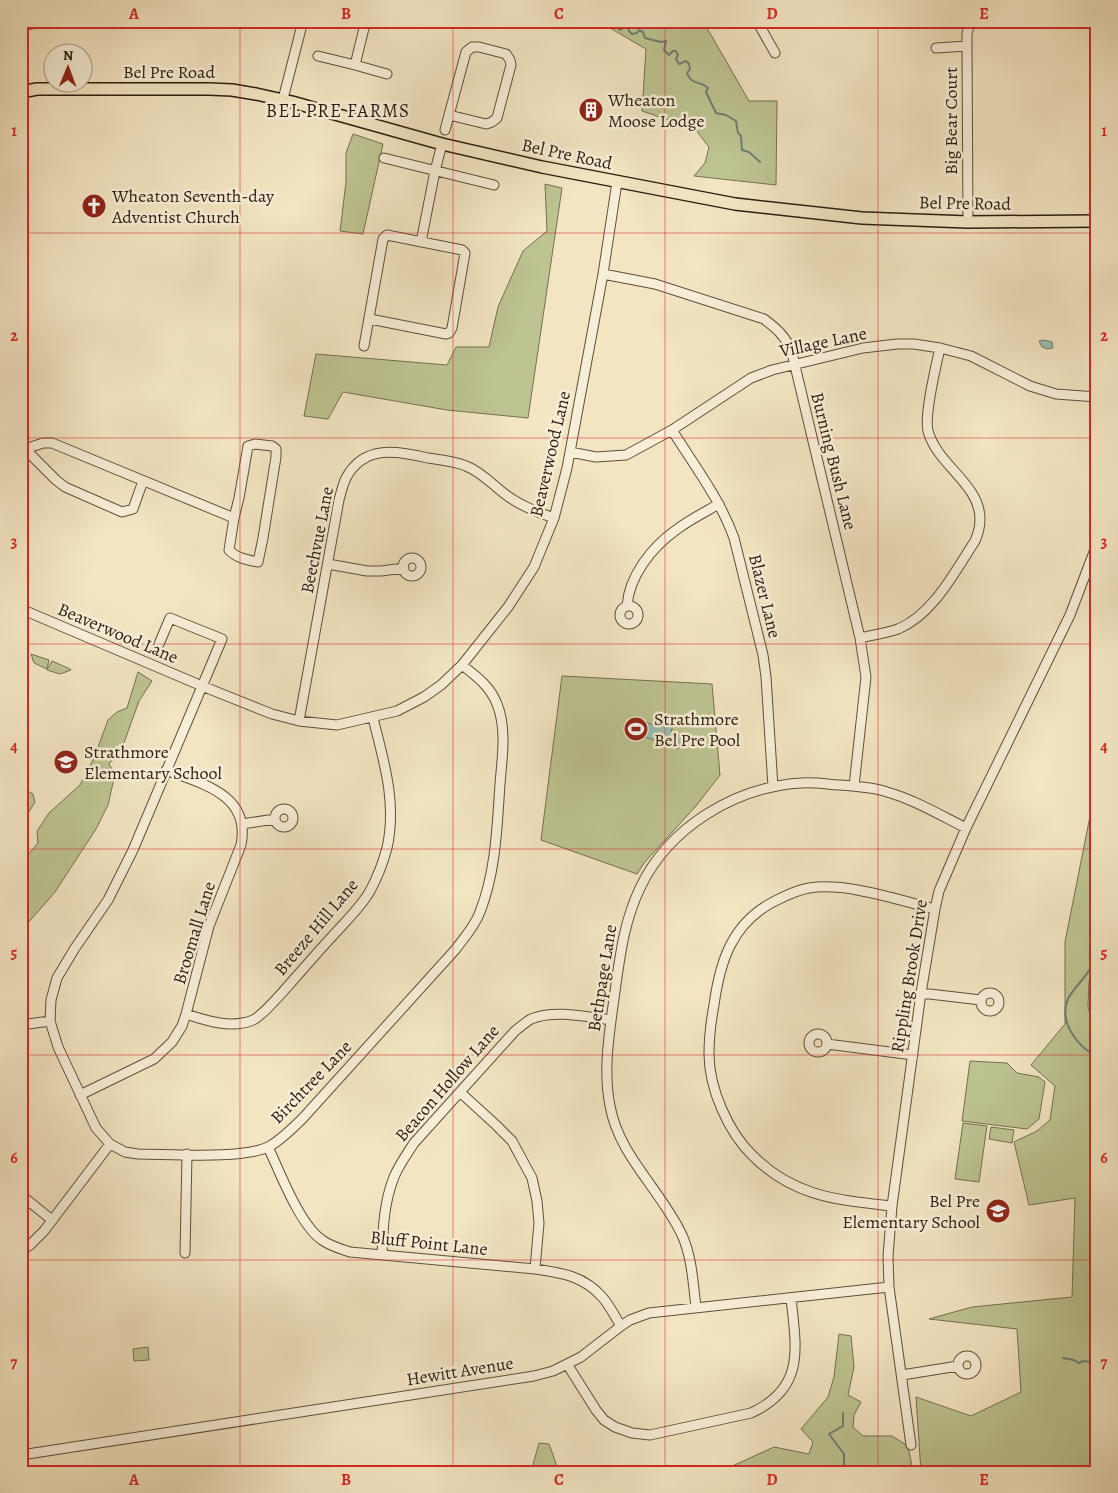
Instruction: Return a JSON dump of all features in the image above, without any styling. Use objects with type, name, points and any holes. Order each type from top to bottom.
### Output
[{"type":"main road","name":"Bel Pre Road","points":[[21,83],[27,83],[37,88]]},
{"type":"main road","name":"Bel Pre Road","points":[[21,92],[37,88],[232,90],[283,100],[442,144],[547,168],[735,204],[862,218],[968,222],[1097,221]]},
{"type":"street","points":[[283,100],[303,21]]},
{"type":"street","points":[[353,21],[365,23],[355,65]]},
{"type":"street","points":[[757,21],[775,53]]},
{"type":"street","name":"Big Bear Court","points":[[968,222],[967,33],[971,21]]},
{"type":"street","points":[[936,48],[967,46]]},
{"type":"street","points":[[445,130],[449,115],[466,52],[472,47],[479,47],[506,54],[512,65],[497,118],[486,124],[449,115]]},
{"type":"street","points":[[318,56],[387,74]]},
{"type":"street","points":[[421,242],[442,144]]},
{"type":"street","points":[[384,158],[494,185]]},
{"type":"street","name":"Beaverwood Lane","points":[[21,609],[202,686],[272,714],[299,722],[337,725],[373,718],[397,711],[424,697],[441,685],[462,665],[508,607],[534,567],[554,518],[570,452],[603,274],[617,182]]},
{"type":"street","points":[[364,346],[383,239],[387,235],[462,250],[465,253],[452,328],[449,333],[446,334],[370,319]]},
{"type":"street","name":"Burning Bush Lane","points":[[603,274],[655,284],[764,319],[778,330],[791,349],[860,638],[866,677],[854,786]]},
{"type":"street","name":"Village Lane","points":[[570,452],[596,457],[626,455],[672,430],[751,378],[772,370],[863,348],[897,344],[914,344],[940,348],[971,356],[1030,386],[1056,394],[1097,397]]},
{"type":"street","points":[[860,638],[898,629],[918,618],[936,599],[975,541],[979,530],[978,508],[970,490],[940,456],[928,429],[928,414],[940,348]]},
{"type":"street","name":"Blazer Lane","points":[[672,430],[719,504],[728,520],[734,538],[766,677],[773,786]]},
{"type":"street","points":[[23,447],[52,443],[234,518]]},
{"type":"street","points":[[255,444],[272,446],[276,449],[276,457],[258,562],[246,560],[229,550],[234,518],[248,446],[255,444]]},
{"type":"street","points":[[23,447],[65,487],[122,512],[133,509],[143,481]]},
{"type":"street","name":"Beechvue Lane","points":[[299,722],[339,500],[345,480],[351,470],[364,459],[374,454],[388,452],[465,465],[485,476],[512,499],[534,511],[554,518]]},
{"type":"street","points":[[627,606],[635,577],[656,547],[675,530],[719,504]]},
{"type":"street","name":"Rippling Brook Drive","points":[[911,1446],[889,1287],[888,1256],[892,1206],[921,993],[935,909],[939,891],[966,828],[1070,615],[1097,544]]},
{"type":"street","points":[[328,564],[367,571],[404,568]]},
{"type":"street","name":"Beaverwood Lane","points":[[159,644],[170,618],[222,639],[202,686]]},
{"type":"street","name":"Birchtree Lane","points":[[202,686],[133,850],[108,900],[74,948],[57,978],[52,1000],[50,1020],[58,1047],[96,1128],[110,1144],[125,1152],[138,1154],[239,1154],[268,1146],[287,1133],[310,1111],[455,950],[480,914],[490,884],[496,848],[503,746],[502,723],[491,692],[483,682],[462,665]]},
{"type":"street","name":"Breeze Hill Lane","points":[[186,1014],[210,1022],[237,1024],[254,1020],[270,1006],[356,910],[370,891],[386,849],[390,831],[391,799],[390,786],[373,718]]},
{"type":"street","points":[[166,770],[207,786],[223,795],[236,808],[242,824],[275,819]]},
{"type":"street","name":"Bethpage Lane","points":[[696,1307],[690,1258],[683,1236],[671,1214],[622,1142],[610,1107],[606,1073],[611,1020],[627,920],[641,887],[656,861],[680,835],[709,812],[741,796],[773,786],[802,783],[854,786],[886,791],[907,799],[966,828]]},
{"type":"street","name":"Broomall Lane","points":[[80,1095],[154,1059],[172,1042],[182,1026],[209,926],[241,845],[244,833],[242,824]]},
{"type":"street","points":[[892,1206],[837,1200],[818,1195],[796,1186],[775,1174],[753,1156],[740,1140],[719,1102],[714,1086],[709,1055],[715,993],[723,958],[733,938],[746,922],[763,907],[792,892],[809,888],[828,887],[858,891],[935,909]]},
{"type":"street","points":[[921,993],[981,1000]]},
{"type":"street","name":"Beacon Hollow Lane","points":[[382,1254],[384,1215],[394,1177],[401,1162],[414,1143],[515,1031],[530,1020],[543,1015],[556,1014],[611,1020]]},
{"type":"street","points":[[21,1025],[50,1020]]},
{"type":"street","points":[[827,1044],[914,1055]]},
{"type":"street","points":[[460,1093],[512,1142],[532,1178],[539,1223],[535,1269]]},
{"type":"street","points":[[21,1250],[30,1246],[44,1232],[110,1144]]},
{"type":"street","name":"Bluff Point Lane","points":[[268,1146],[299,1212],[321,1240],[350,1252],[535,1269],[574,1276],[604,1299],[621,1326]]},
{"type":"street","points":[[185,1253],[187,1154]]},
{"type":"street","points":[[21,1195],[52,1220]]},
{"type":"street","name":"Hewitt Avenue","points":[[21,1455],[534,1376],[553,1371],[580,1357],[630,1320],[649,1313],[889,1287]]},
{"type":"street","points":[[567,1364],[604,1420],[615,1427],[632,1433],[650,1435],[751,1413],[765,1407],[780,1394],[792,1372],[796,1347],[791,1298]]},
{"type":"street","points":[[902,1375],[958,1366]]},
{"type":"green space","points":[[21,21],[52,21],[38,28],[21,31]]},
{"type":"green space","points":[[598,21],[703,21],[749,101],[777,101],[776,185],[694,176],[705,163],[709,147],[695,129],[642,111],[646,49]]},
{"type":"green space","points":[[353,134],[383,144],[363,234],[340,231],[346,182],[346,153]]},
{"type":"green space","points":[[545,184],[562,188],[528,418],[447,410],[343,392],[328,419],[304,416],[316,354],[447,365],[456,347],[489,347],[498,307],[523,251],[547,231]]},
{"type":"green space","points":[[31,654],[49,660],[47,669],[34,663]]},
{"type":"green space","points":[[52,661],[71,670],[60,674],[47,670]]},
{"type":"green space","points":[[138,672],[152,681],[139,701],[121,751],[109,764],[115,774],[108,805],[96,829],[55,892],[21,931],[21,863],[38,843],[37,831],[49,813],[80,785],[94,758],[108,720],[117,712],[127,708]]},
{"type":"green space","name":"Strathmore Bel Pre Pool","points":[[562,676],[712,684],[720,775],[696,806],[644,863],[637,874],[541,840]]},
{"type":"green space","points":[[21,787],[33,794],[35,802],[21,825]]},
{"type":"green space","points":[[1097,791],[1097,975],[1089,981],[1088,1006],[1094,1034],[1097,1035],[1097,1472],[921,1472],[916,1397],[971,1416],[1021,1392],[1017,1329],[929,1319],[972,1307],[1072,1297],[1075,1198],[1029,1205],[1014,1142],[1037,1131],[1050,1120],[1055,1086],[1031,1065],[1065,1024],[1065,942],[1094,796]]},
{"type":"green space","points":[[970,1061],[1007,1063],[1017,1073],[1039,1077],[1045,1082],[1039,1119],[1027,1129],[962,1121]]},
{"type":"green space","points":[[963,1123],[987,1126],[979,1182],[955,1179]]},
{"type":"green space","points":[[991,1127],[1014,1130],[1012,1143],[989,1139]]},
{"type":"green space","points":[[839,1334],[851,1336],[854,1367],[848,1395],[861,1402],[854,1415],[853,1427],[863,1436],[892,1436],[908,1446],[913,1472],[716,1472],[774,1447],[809,1454],[813,1442],[801,1429],[828,1397],[834,1377]]},
{"type":"green space","points":[[148,1347],[149,1360],[134,1361],[133,1349]]},
{"type":"green space","points":[[539,1443],[549,1444],[559,1472],[531,1472]]},
{"type":"water","points":[[1039,341],[1052,342],[1053,348],[1047,349],[1042,347]]},
{"type":"water","points":[[663,715],[675,719],[671,732],[683,737],[678,749],[640,735],[645,722],[659,727]]},
{"type":"waterway","points":[[609,21],[611,24],[620,23],[618,28],[620,30],[625,27],[632,34],[637,33],[639,30],[643,32],[645,38],[661,42],[666,41],[664,50],[669,55],[676,51],[678,55],[676,59],[679,64],[686,61],[689,64],[690,69],[687,73],[689,77],[708,88],[706,92],[716,113],[726,115],[736,121],[738,133],[741,136],[742,150],[749,152],[760,162]]},
{"type":"waterway","points":[[1097,943],[1088,973],[1069,997],[1066,1006],[1067,1024],[1071,1032],[1082,1046],[1097,1057]]},
{"type":"waterway","points":[[1063,1358],[1079,1363],[1083,1361],[1097,1363]]},
{"type":"waterway","points":[[843,1413],[843,1426],[829,1434],[844,1454],[843,1472]]},
{"type":"place","name":"Wheaton Moose Lodge","points":[[591,110]]},
{"type":"place","name":"Wheaton Seventh-day Adventist Church","points":[[94,206]]},
{"type":"place","name":"Strathmore Bel Pre Pool","points":[[636,729]]},
{"type":"place","name":"Strathmore Elementary School","points":[[66,762]]},
{"type":"place","name":"Bel Pre Elementary School","points":[[998,1211]]},
{"type":"district","name":"BEL PRE FARMS","points":[[338,111]]}]
